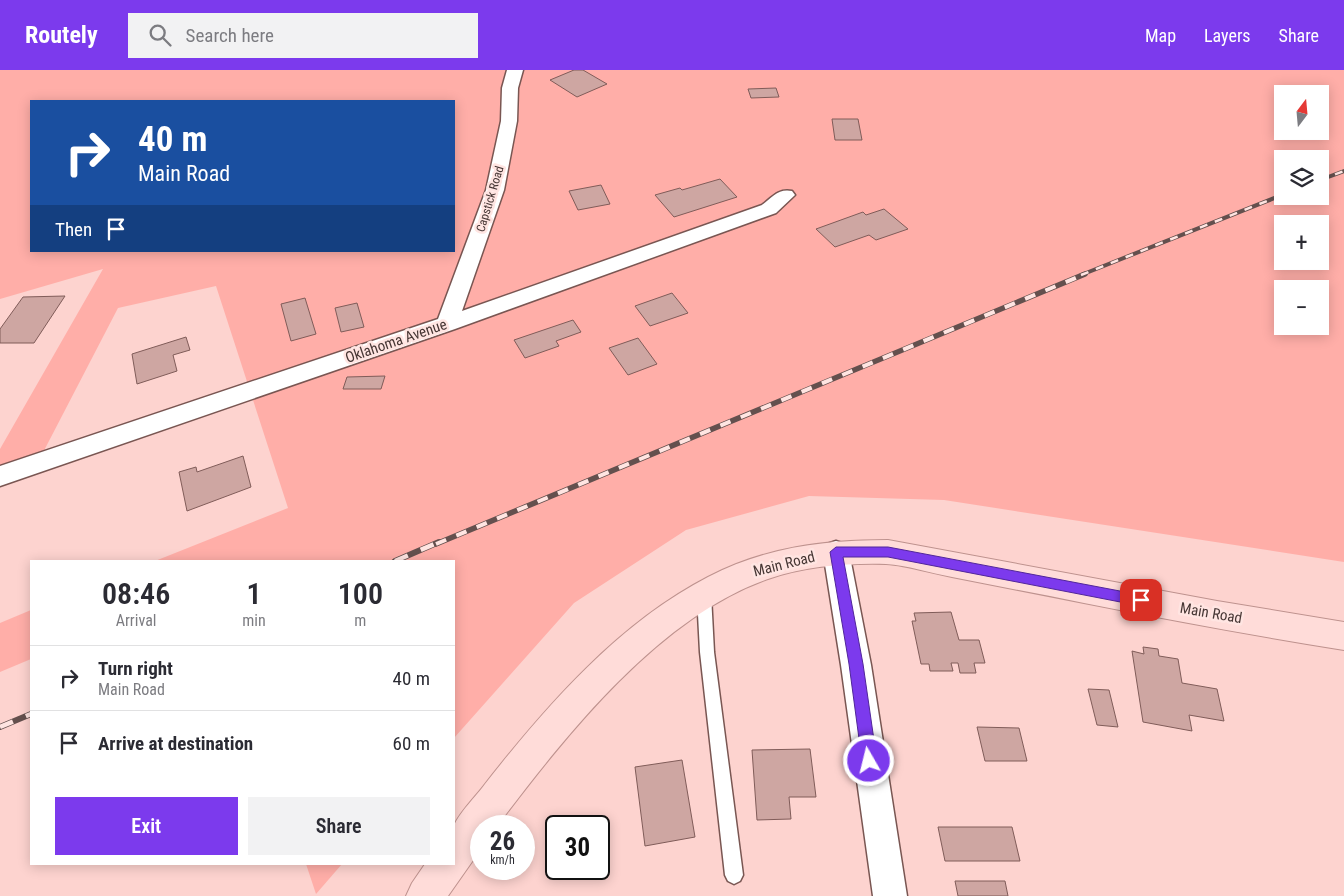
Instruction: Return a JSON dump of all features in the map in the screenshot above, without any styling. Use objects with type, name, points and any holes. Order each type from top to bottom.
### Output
[{"type":"main road","name":"Main Road","points":[[455,855],[483,814],[537,746],[602,678],[662,624],[704,595],[730,580],[764,567],[836,552],[888,552],[1208,613],[1344,636]]},
{"type":"main road","points":[[426,896],[447,865]]},
{"type":"street","name":"Capstick Road","points":[[447,324],[495,190],[509,121],[510,88],[515,70]]},
{"type":"street","name":"Oklahoma Avenue","points":[[0,476],[447,324],[769,209],[786,195]]},
{"type":"street","points":[[836,552],[856,664],[890,896]]},
{"type":"lane","points":[[704,595],[707,652],[734,875]]},
{"type":"shaded area","points":[[0,70],[1344,70],[1344,562],[944,500],[809,496],[686,530],[574,603],[455,737],[455,560],[158,560],[288,508],[216,286],[118,308],[36,466],[0,478],[0,449],[103,269],[0,299]]},
{"type":"shaded area","points":[[30,610],[30,659],[0,672],[0,623]]},
{"type":"shaded area","points":[[306,865],[341,865],[316,894]]},
{"type":"building","points":[[574,70],[583,70],[607,84],[577,97],[550,80]]},
{"type":"building","points":[[776,88],[779,97],[751,98],[748,89]]},
{"type":"building","points":[[832,119],[858,119],[862,140],[835,140]]},
{"type":"building","points":[[720,179],[737,197],[674,217],[655,195],[680,188],[682,190]]},
{"type":"building","points":[[601,185],[610,204],[578,210],[569,191]]},
{"type":"building","points":[[884,209],[908,229],[876,240],[869,235],[835,247],[816,229],[863,212],[866,215]]},
{"type":"building","points":[[672,293],[688,313],[650,326],[635,306]]},
{"type":"building","points":[[65,296],[34,343],[0,343],[0,329],[23,297]]},
{"type":"building","points":[[305,298],[316,334],[291,341],[281,304]]},
{"type":"building","points":[[357,303],[364,327],[341,332],[335,308]]},
{"type":"building","points":[[573,320],[581,332],[556,341],[559,346],[525,358],[514,340]]},
{"type":"building","points":[[186,337],[190,350],[173,355],[177,371],[137,384],[132,354]]},
{"type":"building","points":[[638,338],[657,364],[628,375],[609,348]]},
{"type":"building","points":[[385,376],[381,389],[343,389],[347,377]]},
{"type":"building","points":[[243,456],[251,487],[187,511],[179,472],[196,467],[197,472]]},
{"type":"building","points":[[951,612],[959,640],[979,640],[985,663],[974,663],[976,673],[960,673],[958,663],[951,663],[953,671],[930,671],[929,664],[921,664],[912,621],[916,621],[914,613]]},
{"type":"building","points":[[1143,647],[1158,649],[1159,656],[1178,659],[1182,683],[1217,689],[1224,721],[1189,715],[1192,731],[1143,722],[1132,651],[1144,654]]},
{"type":"building","points":[[1088,689],[1109,690],[1118,727],[1097,725]]},
{"type":"building","points":[[977,727],[1019,728],[1027,761],[985,761]]},
{"type":"building","points":[[810,749],[816,797],[789,797],[791,819],[757,820],[752,750]]},
{"type":"building","points":[[682,760],[695,837],[645,846],[635,767]]},
{"type":"building","points":[[938,827],[1012,827],[1020,861],[945,861]]},
{"type":"building","points":[[955,881],[1005,881],[1008,896],[958,896]]},
{"type":"railway","points":[[1329,177],[1344,171]]},
{"type":"railway","points":[[1081,275],[1274,198]]},
{"type":"railway","points":[[436,544],[1085,274]]},
{"type":"railway","points":[[397,560],[439,542]]},
{"type":"railway","points":[[0,727],[30,714]]},
{"type":"route","points":[[869,761],[856,664],[836,552],[888,552],[1141,600]]}]
